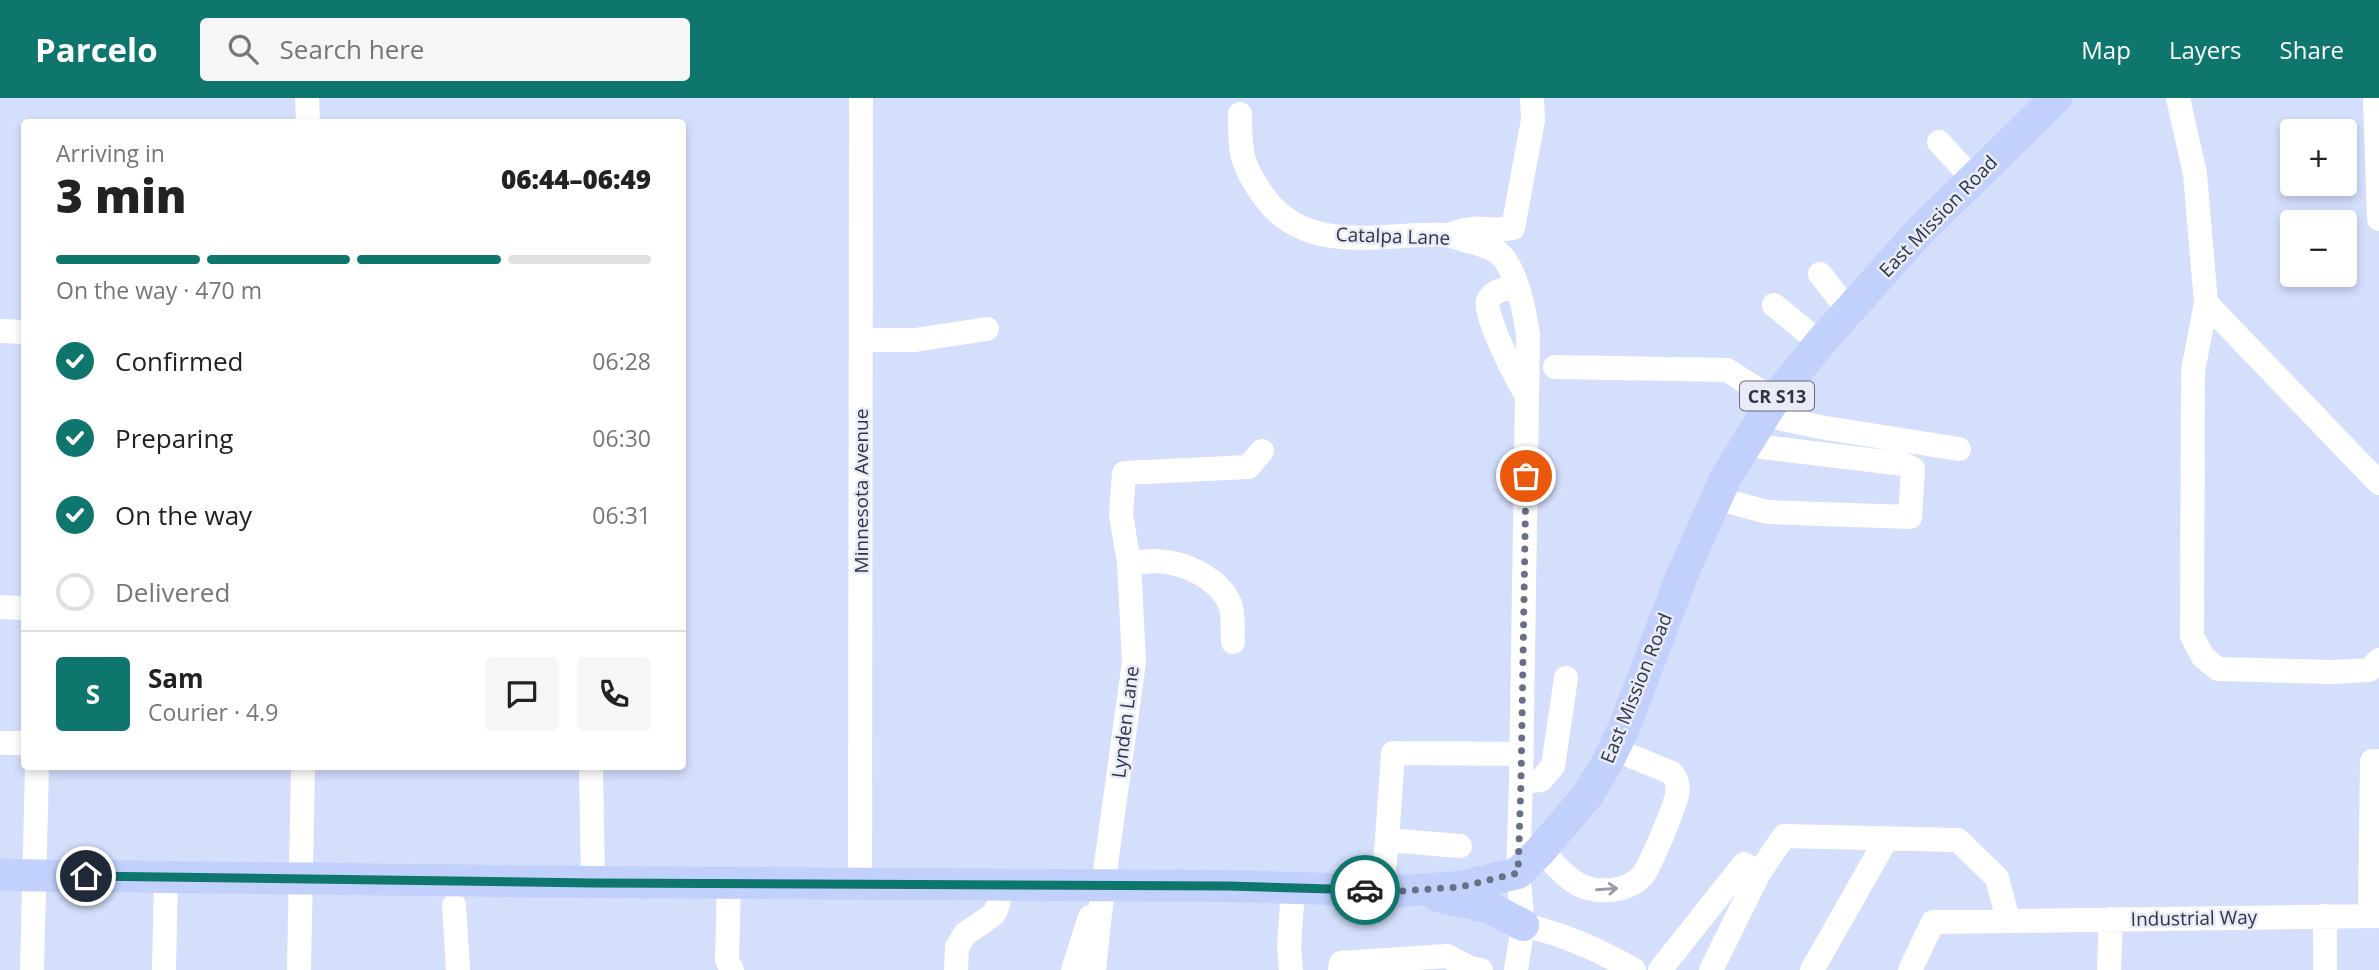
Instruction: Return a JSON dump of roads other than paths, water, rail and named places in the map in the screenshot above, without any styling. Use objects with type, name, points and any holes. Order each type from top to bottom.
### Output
[{"type":"main road","name":"East Mission Road","points":[[1518,873],[1587,796],[1614,749],[1682,575],[1716,498],[1769,407],[1820,343],[1919,232],[2056,98]]},
{"type":"main road","points":[[0,875],[1392,890],[1460,887],[1518,873]]},
{"type":"main road","points":[[1392,890],[1488,907],[1523,925]]},
{"type":"street","points":[[307,98],[307,119]]},
{"type":"street","name":"Minnesota Avenue","points":[[860,883],[861,98]]},
{"type":"street","points":[[1448,235],[1466,228],[1513,228],[1533,120],[1532,98]]},
{"type":"street","points":[[2178,98],[2196,174],[2206,303],[2193,371],[2192,636],[2203,657],[2218,669],[2369,670],[2379,660]]},
{"type":"street","points":[[2375,98],[2379,219]]},
{"type":"street","name":"Catalpa Lane","points":[[1240,114],[1240,147],[1248,175],[1277,214],[1308,232],[1362,239],[1448,235],[1490,247],[1505,261],[1523,300],[1528,335],[1518,873],[1523,925],[1516,970]]},
{"type":"street","points":[[1939,142],[1973,179]]},
{"type":"street","points":[[1820,274],[1849,311]]},
{"type":"street","points":[[1517,288],[1495,292],[1487,305],[1492,324],[1527,397]]},
{"type":"street","points":[[2206,303],[2379,483]]},
{"type":"street","points":[[1774,305],[1820,343]]},
{"type":"street","points":[[861,340],[915,340],[988,329]]},
{"type":"street","points":[[0,331],[21,332]]},
{"type":"street","points":[[1555,367],[1727,370],[1769,407],[1820,427],[1959,449]]},
{"type":"street","points":[[1716,498],[1767,512],[1910,517],[1913,469],[1903,464],[1746,445]]},
{"type":"street","name":"Lynden Lane","points":[[1094,970],[1099,886],[1134,663],[1129,563],[1121,515],[1124,473],[1248,467],[1262,451]]},
{"type":"street","points":[[1129,563],[1159,561],[1206,577],[1219,587],[1231,605],[1233,642]]},
{"type":"street","points":[[0,607],[21,608]]},
{"type":"street","points":[[1521,782],[1541,780],[1553,765],[1566,678]]},
{"type":"street","points":[[0,743],[21,743]]},
{"type":"street","points":[[1541,850],[1584,888],[1603,891],[1628,886],[1643,875],[1670,816],[1677,794],[1677,780],[1672,773],[1614,749]]},
{"type":"street","points":[[1392,890],[1387,840],[1393,753],[1522,754]]},
{"type":"street","points":[[2375,916],[2372,761],[2379,761]]},
{"type":"street","points":[[32,970],[37,770]]},
{"type":"street","points":[[299,970],[303,770]]},
{"type":"street","points":[[591,770],[593,883]]},
{"type":"street","points":[[1712,970],[1759,873],[1784,836],[1958,840],[1997,878],[2008,920]]},
{"type":"street","points":[[1812,970],[1887,838]]},
{"type":"street","points":[[1387,840],[1460,846]]},
{"type":"street","points":[[1660,970],[1744,864],[1759,873]]},
{"type":"street","points":[[164,970],[166,877]]},
{"type":"street","points":[[729,883],[727,960],[732,970]]},
{"type":"street","points":[[956,970],[957,947],[965,934],[994,914],[1000,885]]},
{"type":"street","points":[[1073,970],[1099,886]]},
{"type":"street","points":[[1291,970],[1289,948],[1293,888]]},
{"type":"street","points":[[454,905],[458,970]]},
{"type":"street","points":[[2325,916],[2325,970]]},
{"type":"street","name":"Industrial Way","points":[[1910,970],[1933,922],[2375,916]]},
{"type":"street","points":[[2109,970],[2110,919]]},
{"type":"street","points":[[1523,925],[1558,933],[1634,970]]},
{"type":"street","points":[[1340,970],[1341,964],[1447,956],[1470,968],[1481,970]]}]
